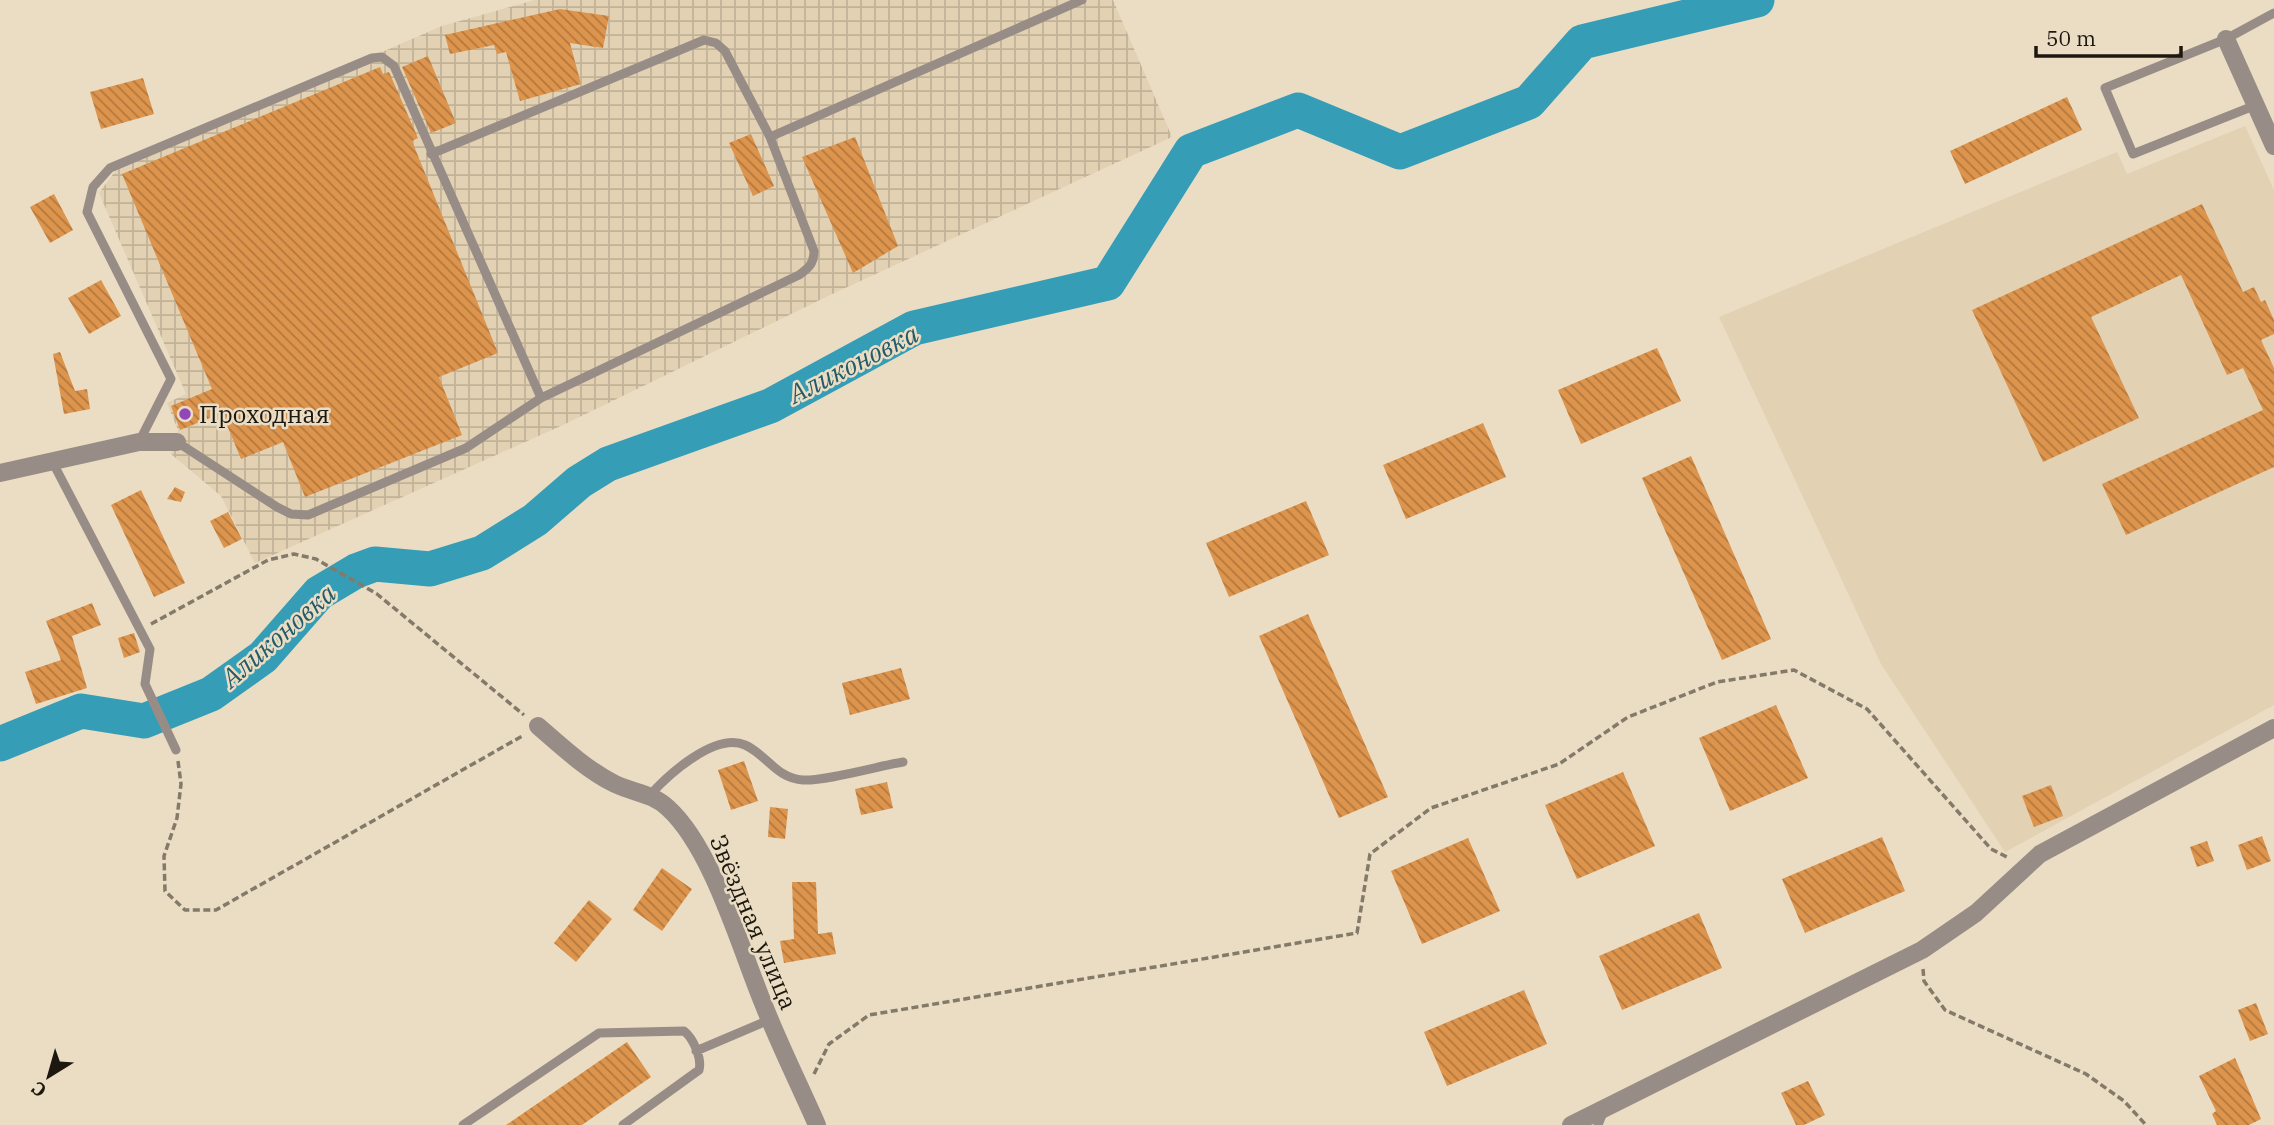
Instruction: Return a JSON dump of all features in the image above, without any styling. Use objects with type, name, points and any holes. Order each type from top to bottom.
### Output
[{"type":"street","points":[[2226,39],[2274,146]]},
{"type":"street","points":[[0,473],[139,442],[177,442]]},
{"type":"street","name":"Звёздная улица","points":[[538,726],[576,758],[615,784],[650,795],[668,808],[688,831],[704,861],[769,1020],[817,1125]]},
{"type":"street","points":[[1571,1125],[1601,1117],[1922,950],[1976,913],[2040,854],[2274,727]]},
{"type":"lane","points":[[770,137],[1082,0]]},
{"type":"lane","points":[[2256,105],[2133,154],[2105,88],[2226,39],[2274,13]]},
{"type":"lane","points":[[177,442],[277,507],[291,514],[307,515],[466,448],[541,398],[809,269],[814,251],[770,137],[725,51],[716,43],[704,40],[432,154]]},
{"type":"lane","points":[[139,442],[170,379],[87,212],[93,187],[110,168],[372,58],[382,57],[394,66],[541,398]]},
{"type":"lane","points":[[52,461],[150,649],[145,684],[176,750]]},
{"type":"lane","points":[[650,795],[667,776],[697,755],[724,743],[744,744],[782,774],[803,780],[904,762]]},
{"type":"lane","points":[[696,1051],[769,1020]]},
{"type":"lane","points":[[464,1125],[598,1033],[684,1031],[701,1065],[695,1074],[623,1125]]},
{"type":"path","points":[[139,630],[268,560],[294,554],[316,559],[377,594],[538,726],[216,910],[185,910],[165,891],[164,856],[177,818],[181,784],[176,750]]},
{"type":"path","points":[[803,1095],[829,1044],[869,1015],[1357,933],[1370,854],[1431,808],[1559,764],[1629,717],[1717,682],[1794,670],[1867,709],[1991,849],[2005,858],[2040,854]]},
{"type":"path","points":[[1922,950],[1924,981],[1944,1010],[2086,1074],[2124,1101],[2146,1125]]},
{"type":"shaded area","points":[[535,0],[1113,0],[1172,137],[828,296],[563,425],[255,563],[221,496],[171,454],[178,430],[167,403],[186,394],[99,193],[119,166],[442,26]]},
{"type":"shaded area","points":[[2245,126],[2274,190],[2274,705],[2005,852],[1881,664],[1719,317],[2117,152],[2127,174]]},
{"type":"building","points":[[560,9],[609,16],[603,48],[570,43],[581,84],[520,101],[506,52],[497,54],[494,45],[450,54],[445,35]]},
{"type":"building","points":[[428,56],[456,123],[431,133],[402,67]]},
{"type":"building","points":[[380,67],[383,74],[389,72],[418,138],[412,141],[498,353],[439,377],[462,435],[305,497],[283,442],[241,459],[222,413],[180,430],[171,406],[212,389],[122,174]]},
{"type":"building","points":[[143,78],[154,114],[101,129],[90,92]]},
{"type":"building","points":[[2067,97],[2082,130],[1965,184],[1950,151]]},
{"type":"building","points":[[751,134],[774,186],[753,196],[729,143]]},
{"type":"building","points":[[855,137],[898,246],[853,273],[802,157]]},
{"type":"building","points":[[54,194],[73,230],[50,243],[30,207]]},
{"type":"building","points":[[2202,204],[2243,292],[2254,287],[2261,302],[2265,300],[2274,320],[2274,334],[2261,340],[2274,368],[2274,467],[2126,535],[2102,484],[2263,410],[2243,368],[2227,375],[2181,275],[2091,317],[2139,418],[2043,462],[1972,310]]},
{"type":"building","points":[[101,280],[121,316],[89,334],[68,298]]},
{"type":"building","points":[[1657,348],[1681,401],[1581,444],[1558,390]]},
{"type":"building","points":[[60,352],[75,391],[87,389],[90,409],[64,414],[53,354]]},
{"type":"building","points":[[1483,423],[1506,477],[1406,519],[1383,465]]},
{"type":"building","points":[[1691,456],[1771,639],[1722,660],[1642,478]]},
{"type":"building","points":[[175,487],[185,492],[181,502],[167,499]]},
{"type":"building","points":[[141,490],[185,583],[154,597],[111,505]]},
{"type":"building","points":[[1306,501],[1329,555],[1229,597],[1206,543]]},
{"type":"building","points":[[228,512],[242,539],[224,548],[210,521]]},
{"type":"building","points":[[92,603],[101,625],[72,636],[87,688],[36,704],[25,672],[61,660],[46,621]]},
{"type":"building","points":[[1308,614],[1388,797],[1339,818],[1259,636]]},
{"type":"building","points":[[134,633],[140,652],[124,658],[118,638]]},
{"type":"building","points":[[901,668],[910,699],[850,715],[842,683]]},
{"type":"building","points":[[1776,705],[1808,778],[1730,811],[1699,738]]},
{"type":"building","points":[[744,761],[758,801],[731,810],[718,770]]},
{"type":"building","points":[[1623,772],[1655,846],[1577,879],[1545,805]]},
{"type":"building","points":[[887,782],[893,808],[861,815],[855,789]]},
{"type":"building","points":[[2051,785],[2063,816],[2034,827],[2022,796]]},
{"type":"building","points":[[770,807],[788,809],[785,839],[768,837]]},
{"type":"building","points":[[2262,836],[2271,861],[2247,870],[2238,845]]},
{"type":"building","points":[[1882,837],[1905,891],[1805,933],[1782,879]]},
{"type":"building","points":[[1468,838],[1500,911],[1422,944],[1391,871]]},
{"type":"building","points":[[2207,841],[2214,861],[2197,867],[2190,847]]},
{"type":"building","points":[[662,868],[692,889],[662,931],[633,910]]},
{"type":"building","points":[[792,882],[816,882],[818,934],[832,932],[836,954],[784,963],[780,941],[794,939]]},
{"type":"building","points":[[589,900],[612,919],[576,962],[554,943]]},
{"type":"building","points":[[1699,913],[1722,968],[1622,1010],[1599,956]]},
{"type":"building","points":[[1524,990],[1547,1044],[1447,1086],[1424,1032]]},
{"type":"building","points":[[2256,1003],[2268,1034],[2250,1041],[2238,1010]]},
{"type":"building","points":[[627,1042],[651,1077],[582,1125],[506,1125]]},
{"type":"building","points":[[2235,1058],[2261,1119],[2249,1125],[2217,1125],[2212,1114],[2216,1111],[2199,1076]]},
{"type":"building","points":[[1808,1081],[1825,1115],[1804,1125],[1796,1125],[1781,1093]]},
{"type":"waterway","name":"Аликоновка","points":[[0,744],[81,711],[144,721],[211,694],[263,657],[319,593],[356,571],[375,564],[430,569],[482,553],[535,520],[579,482],[608,464],[770,406],[914,328],[1108,283],[1191,151],[1298,110],[1400,152],[1529,102],[1582,42],[1757,0]]},
{"type":"place","name":"Проходная","points":[[185,414]]}]
